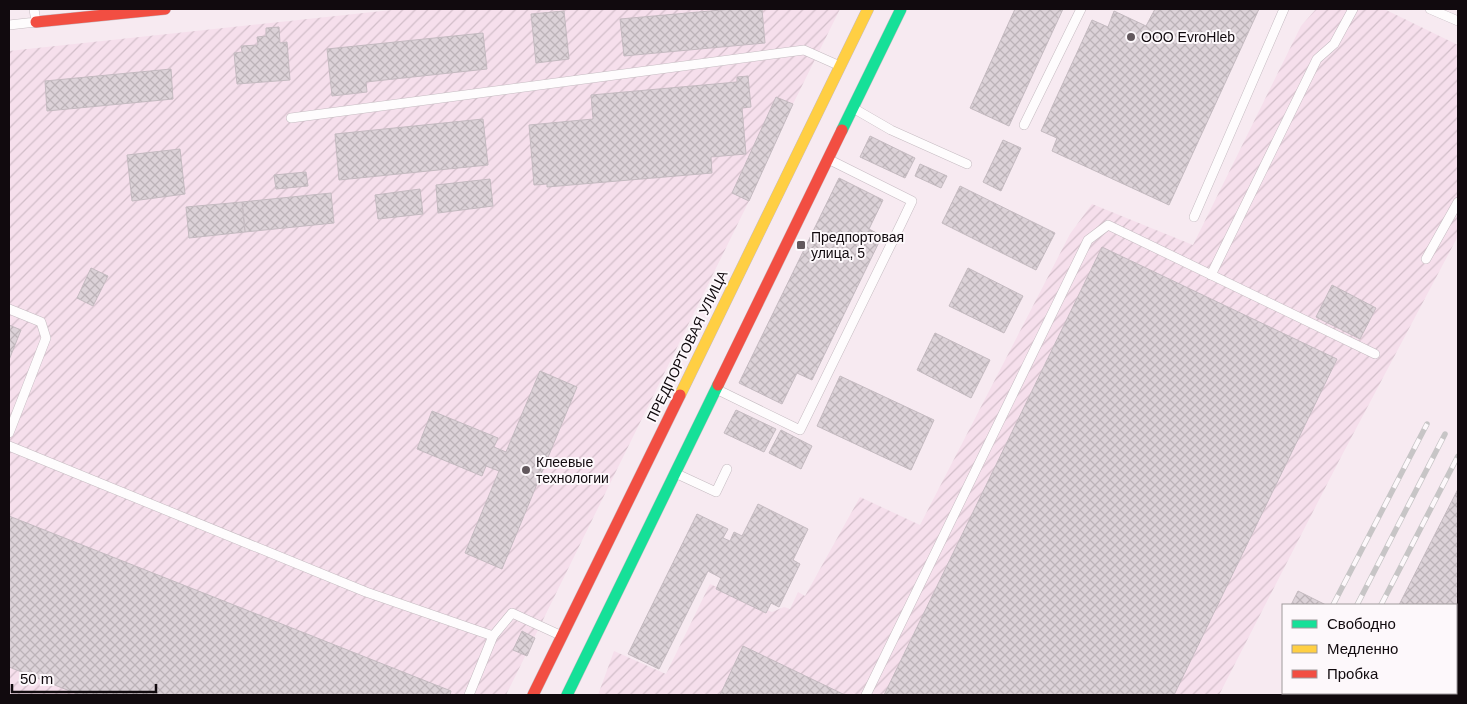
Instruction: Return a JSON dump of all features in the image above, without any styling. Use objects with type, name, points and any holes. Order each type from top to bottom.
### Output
[{"type":"main road","points":[[36,22],[166,9]]},
{"type":"main road","name":"ПРЕДПОРТОВАЯ УЛИЦА","points":[[533,695],[868,9]]},
{"type":"main road","points":[[567,695],[901,9]]},
{"type":"main road","points":[[882,48],[912,15]]},
{"type":"lane","points":[[9,25],[36,22],[34,9]]},
{"type":"lane","points":[[1024,125],[1081,9]]},
{"type":"lane","points":[[1194,217],[1284,9]]},
{"type":"lane","points":[[1211,275],[1317,59],[1334,44],[1353,9]]},
{"type":"lane","points":[[1430,9],[1458,21]]},
{"type":"lane","points":[[291,118],[804,50],[840,66]]},
{"type":"lane","points":[[852,108],[891,130],[967,164]]},
{"type":"lane","points":[[716,389],[800,430],[912,201],[828,159]]},
{"type":"lane","points":[[1426,259],[1458,202]]},
{"type":"lane","points":[[866,695],[1088,240],[1108,225],[1375,354]]},
{"type":"lane","points":[[9,309],[41,322],[46,338],[9,433]]},
{"type":"lane","points":[[9,446],[366,592],[493,636]]},
{"type":"lane","points":[[675,473],[716,492],[727,469]]},
{"type":"lane","points":[[469,695],[493,636],[512,613],[563,636]]},
{"type":"shaded area","points":[[401,9],[840,9],[793,104],[749,201],[506,695],[9,695],[9,51]]},
{"type":"shaded area","points":[[1316,9],[1384,9],[1458,45],[1458,236],[1341,457],[1219,695],[598,695],[614,651],[666,674],[710,584],[772,612],[784,607],[790,609],[798,592],[805,596],[860,497],[920,525],[1070,234],[1092,204],[1193,245],[1301,26]]},
{"type":"building","points":[[732,9],[762,9],[765,43],[624,56],[620,19]]},
{"type":"building","points":[[1015,9],[1063,9],[1009,126],[970,108]]},
{"type":"building","points":[[1155,9],[1259,9],[1169,205],[1052,151],[1057,138],[1041,131],[1092,20],[1108,27],[1114,11],[1146,26]]},
{"type":"building","points":[[564,11],[569,59],[536,63],[531,14]]},
{"type":"building","points":[[279,27],[280,43],[287,42],[290,80],[237,84],[234,53],[242,52],[241,46],[258,45],[257,37],[266,36],[266,28]]},
{"type":"building","points":[[483,33],[487,69],[366,82],[367,92],[332,96],[327,49]]},
{"type":"building","points":[[171,69],[173,99],[47,111],[45,81]]},
{"type":"building","points":[[748,76],[751,107],[742,108],[746,154],[711,157],[712,173],[547,187],[547,184],[534,185],[529,125],[593,119],[591,95],[737,82],[737,77]]},
{"type":"building","points":[[776,97],[793,104],[749,201],[732,193]]},
{"type":"building","points":[[483,119],[488,165],[339,180],[335,134]]},
{"type":"building","points":[[870,136],[915,158],[905,178],[860,157]]},
{"type":"building","points":[[1003,140],[1021,148],[1001,191],[983,182]]},
{"type":"building","points":[[180,149],[185,194],[132,201],[127,155]]},
{"type":"building","points":[[920,164],[947,176],[941,188],[915,176]]},
{"type":"building","points":[[306,172],[308,186],[276,189],[274,175]]},
{"type":"building","points":[[839,178],[883,200],[869,229],[882,236],[812,380],[797,373],[782,404],[739,383]]},
{"type":"building","points":[[490,179],[493,206],[438,213],[436,185]]},
{"type":"building","points":[[960,186],[1055,233],[1036,270],[942,223]]},
{"type":"building","points":[[420,189],[423,214],[378,219],[375,195]]},
{"type":"building","points":[[331,193],[334,223],[245,232],[242,202]]},
{"type":"building","points":[[242,202],[245,232],[189,238],[186,207]]},
{"type":"building","points":[[1102,247],[1337,359],[1174,695],[884,695]]},
{"type":"building","points":[[91,268],[108,276],[93,306],[77,298]]},
{"type":"building","points":[[968,268],[1023,296],[1004,333],[949,306]]},
{"type":"building","points":[[1332,285],[1376,308],[1360,339],[1316,317]]},
{"type":"building","points":[[9,325],[21,330],[9,360]]},
{"type":"building","points":[[935,333],[990,360],[971,398],[917,370]]},
{"type":"building","points":[[540,371],[577,387],[502,569],[465,553],[499,471],[486,466],[482,476],[417,449],[432,411],[498,438],[494,447],[506,452]]},
{"type":"building","points":[[840,376],[934,420],[911,470],[817,426]]},
{"type":"building","points":[[736,410],[776,429],[764,452],[724,433]]},
{"type":"building","points":[[781,430],[812,446],[801,469],[769,453]]},
{"type":"building","points":[[1458,489],[1458,618],[1457,604],[1400,604]]},
{"type":"building","points":[[758,504],[808,529],[793,560],[800,564],[779,607],[771,603],[766,613],[716,589],[721,578],[708,571],[659,669],[628,654],[697,514],[728,529],[723,538],[730,541],[734,532],[742,536]]},
{"type":"building","points":[[9,516],[451,691],[450,695],[80,695],[9,667]]},
{"type":"building","points":[[1298,591],[1324,604],[1292,604]]},
{"type":"building","points":[[522,631],[535,638],[527,656],[513,650]]},
{"type":"building","points":[[743,646],[845,695],[720,695]]},
{"type":"building","points":[[1458,682],[1458,695],[1353,695],[1457,694]]},
{"type":"railway","points":[[1334,604],[1427,424]]},
{"type":"railway","points":[[1358,604],[1445,434]]},
{"type":"railway","points":[[1382,604],[1458,456]]},
{"type":"traffic: fast","points":[[842,130],[901,9]]},
{"type":"traffic: fast","points":[[567,695],[718,385]]},
{"type":"traffic: slow","points":[[680,395],[868,9]]},
{"type":"traffic: jam","points":[[36,22],[165,9]]},
{"type":"traffic: jam","points":[[718,385],[842,130]]},
{"type":"traffic: jam","points":[[533,695],[680,395]]},
{"type":"place","name":"OOO EvroHleb","points":[[1131,37]]},
{"type":"place","name":"Предпортовая улица, 5","points":[[801,245]]},
{"type":"place","name":"Клеевые технологии","points":[[526,470]]}]
